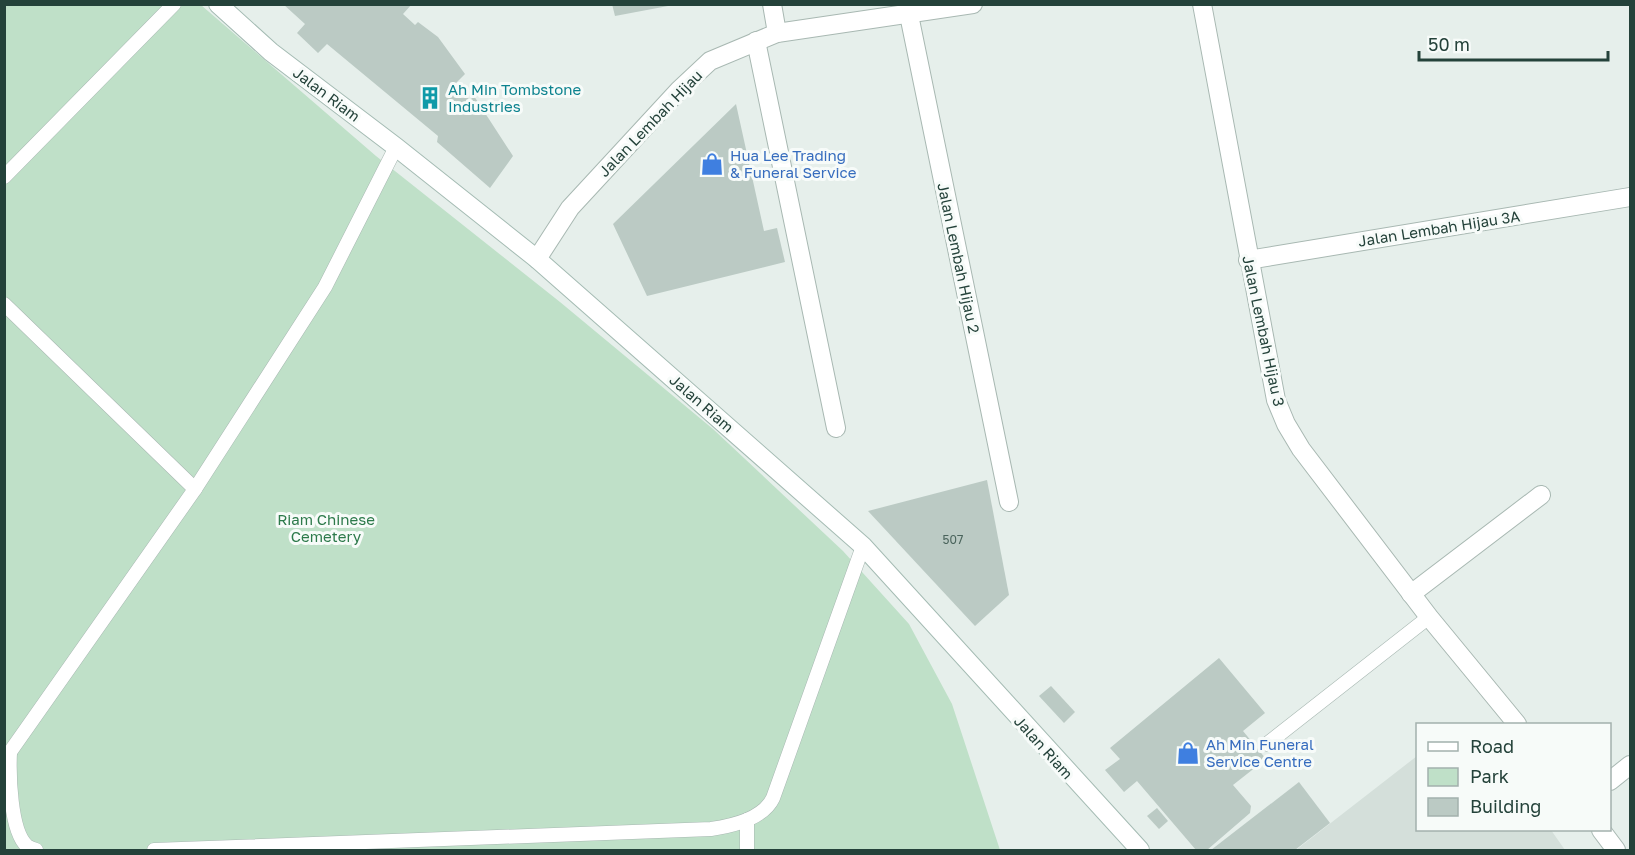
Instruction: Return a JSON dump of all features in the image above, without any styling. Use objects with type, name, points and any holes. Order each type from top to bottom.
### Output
[{"type":"street","name":"Jalan Riam","points":[[218,4],[271,52],[537,259],[863,546],[1140,850]]},
{"type":"street","points":[[772,4],[777,33]]},
{"type":"street","name":"Jalan Lembah Hijau","points":[[537,259],[570,208],[679,90],[710,61],[777,33],[973,4]]},
{"type":"street","name":"Jalan Lembah Hijau 3","points":[[1202,4],[1248,260],[1276,400],[1286,424],[1300,449],[1411,594],[1516,723]]},
{"type":"street","name":"Jalan Lembah Hijau 2","points":[[909,15],[1009,502]]},
{"type":"street","points":[[756,41],[836,428]]},
{"type":"street","name":"Jalan Lembah Hijau 3A","points":[[1248,260],[1630,197]]},
{"type":"street","points":[[1411,594],[1541,495]]},
{"type":"street","points":[[1611,780],[1630,765]]},
{"type":"street","points":[[1602,831],[1616,850]]},
{"type":"lane","points":[[4,177],[174,4]]},
{"type":"lane","points":[[36,850],[27,846],[16,824],[7,753],[195,489],[325,287],[396,147]]},
{"type":"lane","points":[[4,304],[195,489]]},
{"type":"lane","points":[[154,850],[243,849],[711,829],[747,820],[765,809],[773,798],[863,546]]},
{"type":"lane","points":[[1267,744],[1429,617]]},
{"type":"lane","points":[[747,820],[747,850]]},
{"type":"shaded area","points":[[1416,757],[1416,831],[1552,831],[1565,850],[1296,850]]},
{"type":"green space","name":"Riam Chinese Cemetery","points":[[5,4],[201,5],[376,156],[560,302],[713,429],[843,551],[909,624],[952,704],[1000,850],[5,850]]},
{"type":"building","name":"Ah Min Tombstone Industries","points":[[283,4],[412,4],[403,14],[415,25],[418,22],[438,37],[465,74],[453,86],[470,100],[474,96],[513,156],[490,188],[437,142],[438,136],[327,44],[318,53],[297,33],[305,24]]},
{"type":"building","points":[[612,4],[668,4],[668,6],[615,16]]},
{"type":"building","name":"Hua Lee Trading & Funeral Service","points":[[736,104],[764,231],[777,228],[785,262],[647,296],[613,224]]},
{"type":"building","points":[[987,480],[1009,595],[975,626],[868,511]]},
{"type":"building","name":"Ah Min Funeral Service Centre","points":[[1219,658],[1265,713],[1243,731],[1266,759],[1233,785],[1251,806],[1250,813],[1207,850],[1196,850],[1137,781],[1124,792],[1105,770],[1120,759],[1110,748]]},
{"type":"building","points":[[1051,686],[1075,712],[1064,723],[1039,696]]},
{"type":"building","points":[[1299,782],[1330,823],[1295,850],[1211,850]]},
{"type":"building","points":[[1157,808],[1168,821],[1159,829],[1147,816]]},
{"type":"place","name":"Ah Min Tombstone Industries","points":[[430,98]]},
{"type":"place","name":"Hua Lee Trading & Funeral Service","points":[[712,164]]},
{"type":"place","name":"Ah Min Funeral Service Centre","points":[[1188,753]]}]
